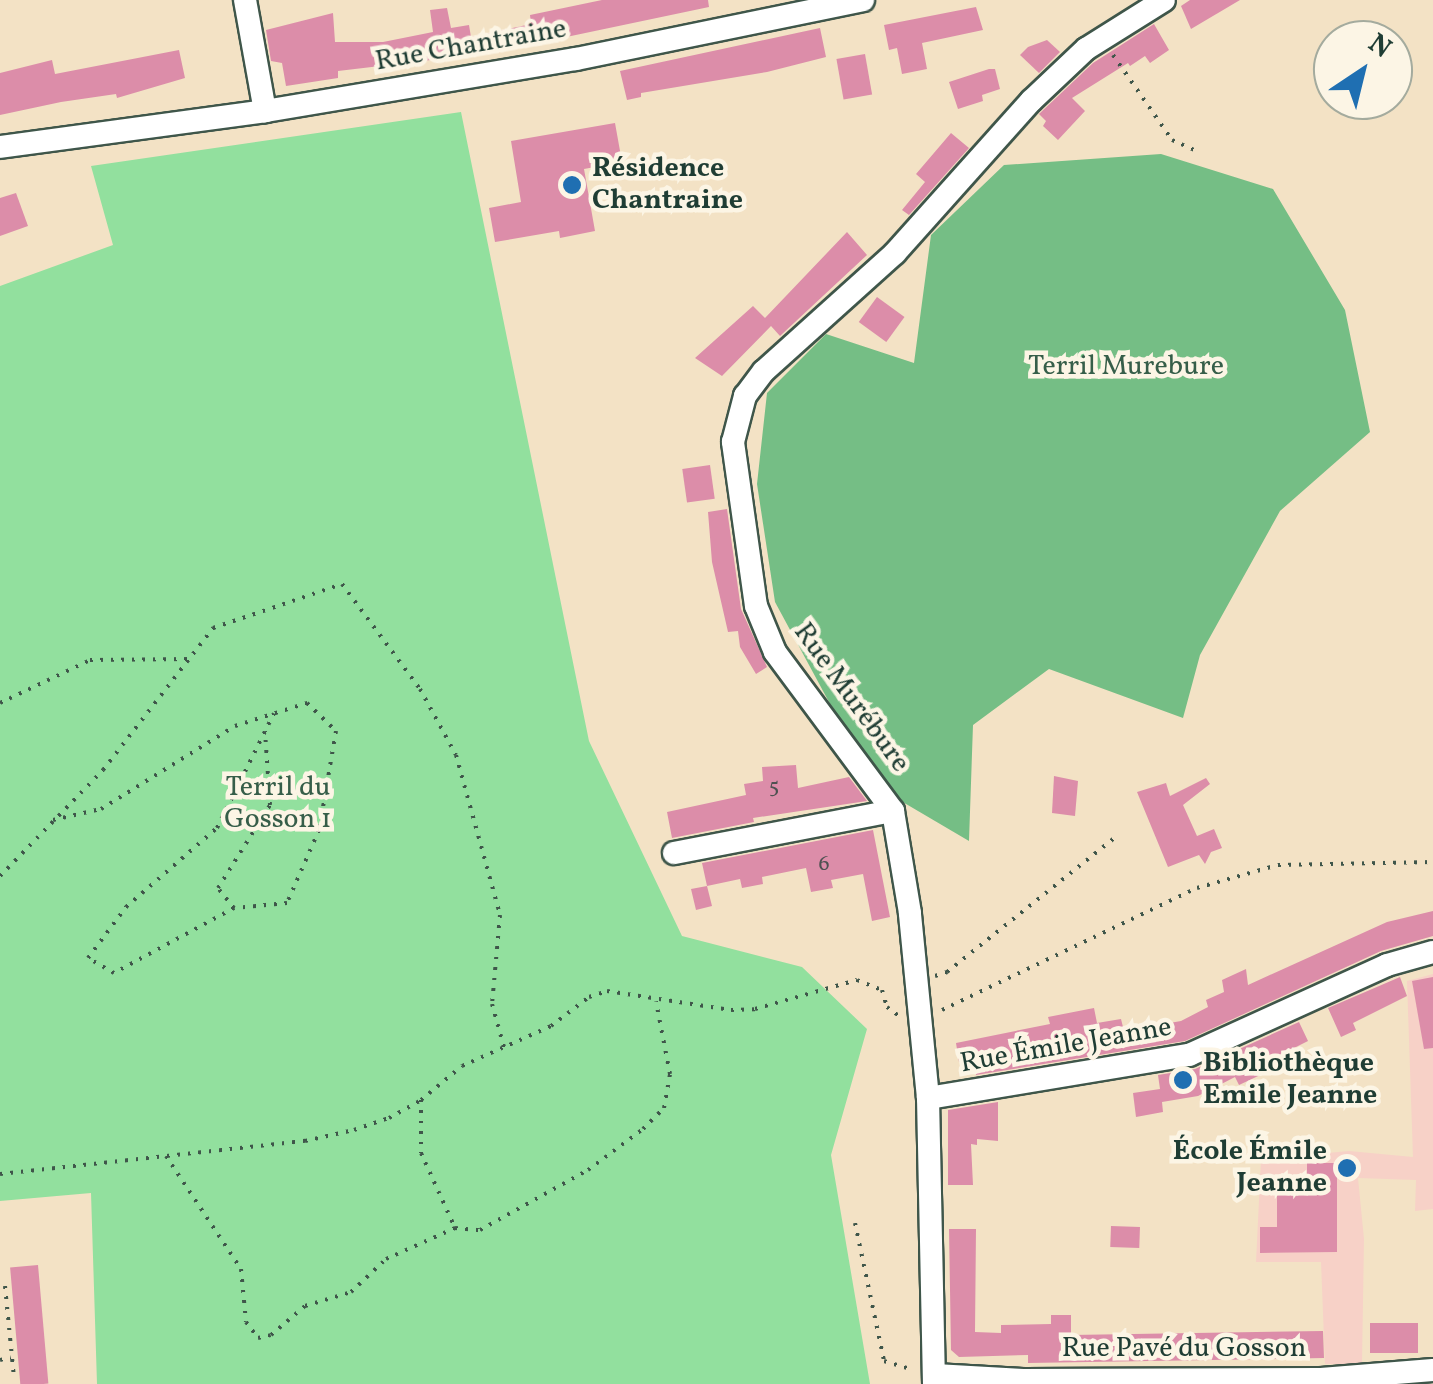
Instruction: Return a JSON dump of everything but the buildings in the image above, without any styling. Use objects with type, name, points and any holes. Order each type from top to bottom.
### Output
[{"type":"street","points":[[245,0],[265,111]]},
{"type":"street","name":"Rue Chantraine","points":[[0,147],[265,111],[576,59],[863,0]]},
{"type":"street","name":"Rue Murébure","points":[[929,1377],[928,1098],[893,811],[776,652],[756,606],[734,442],[746,396],[764,371],[895,253],[1031,101],[1102,39],[1164,0]]},
{"type":"street","points":[[674,853],[893,811]]},
{"type":"street","name":"Rue Émile Jeanne","points":[[928,1098],[1189,1055],[1388,965],[1433,952]]},
{"type":"street","name":"Rue Pavé du Gosson","points":[[929,1377],[1342,1381],[1433,1370]]},
{"type":"path","points":[[1102,39],[1172,140],[1198,152]]},
{"type":"path","points":[[0,876],[102,770],[213,628],[342,584],[420,688],[456,755],[500,915],[492,1004],[504,1047]]},
{"type":"path","points":[[0,702],[90,660],[192,659]]},
{"type":"path","points":[[54,820],[101,809],[235,726],[274,713],[307,703],[336,731],[318,830],[287,903],[234,908],[114,973],[88,958],[126,907],[217,828],[274,713]]},
{"type":"path","points":[[234,908],[218,888],[270,804],[266,732]]},
{"type":"path","points":[[916,982],[948,972],[1113,840]]},
{"type":"path","points":[[0,1174],[305,1141],[388,1118],[421,1100],[462,1066],[551,1026],[597,993],[702,1009],[755,1009],[857,980],[882,990],[893,1014],[920,1017],[1197,888],[1278,865],[1433,862]]},
{"type":"path","points":[[166,1156],[241,1269],[246,1322],[258,1338],[270,1335],[304,1306],[351,1292],[386,1259],[455,1228],[480,1230],[588,1170],[643,1130],[664,1108],[670,1074],[655,1000]]},
{"type":"path","points":[[421,1100],[422,1153],[455,1228]]},
{"type":"path","points":[[855,1223],[884,1360],[929,1377]]},
{"type":"path","points":[[5,1286],[14,1377]]},
{"type":"path","points":[[0,1360],[12,1357]]},
{"type":"shaded area","name":"École Émile Jeanne","points":[[1433,974],[1433,1209],[1415,1211],[1416,1180],[1358,1178],[1364,1239],[1362,1364],[1325,1364],[1321,1262],[1256,1262],[1261,1159],[1349,1151],[1413,1157],[1407,981]]},
{"type":"green space","name":"Terril du Gosson 1","points":[[461,112],[589,741],[682,936],[802,967],[867,1029],[831,1155],[870,1384],[97,1384],[91,1193],[0,1201],[0,286],[113,245],[91,166]]},
{"type":"green space","name":"Terril Murebure","points":[[1161,154],[1273,189],[1345,310],[1370,432],[1280,511],[1200,655],[1183,718],[1049,669],[973,725],[969,841],[901,801],[843,728],[775,602],[757,484],[767,393],[826,334],[914,363],[931,235],[1004,165]]},
{"type":"place","name":"Résidence Chantraine","points":[[572,185]]},
{"type":"place","name":"Bibliothèque Emile Jeanne","points":[[1183,1080]]},
{"type":"place","name":"École Émile Jeanne","points":[[1347,1168]]}]
